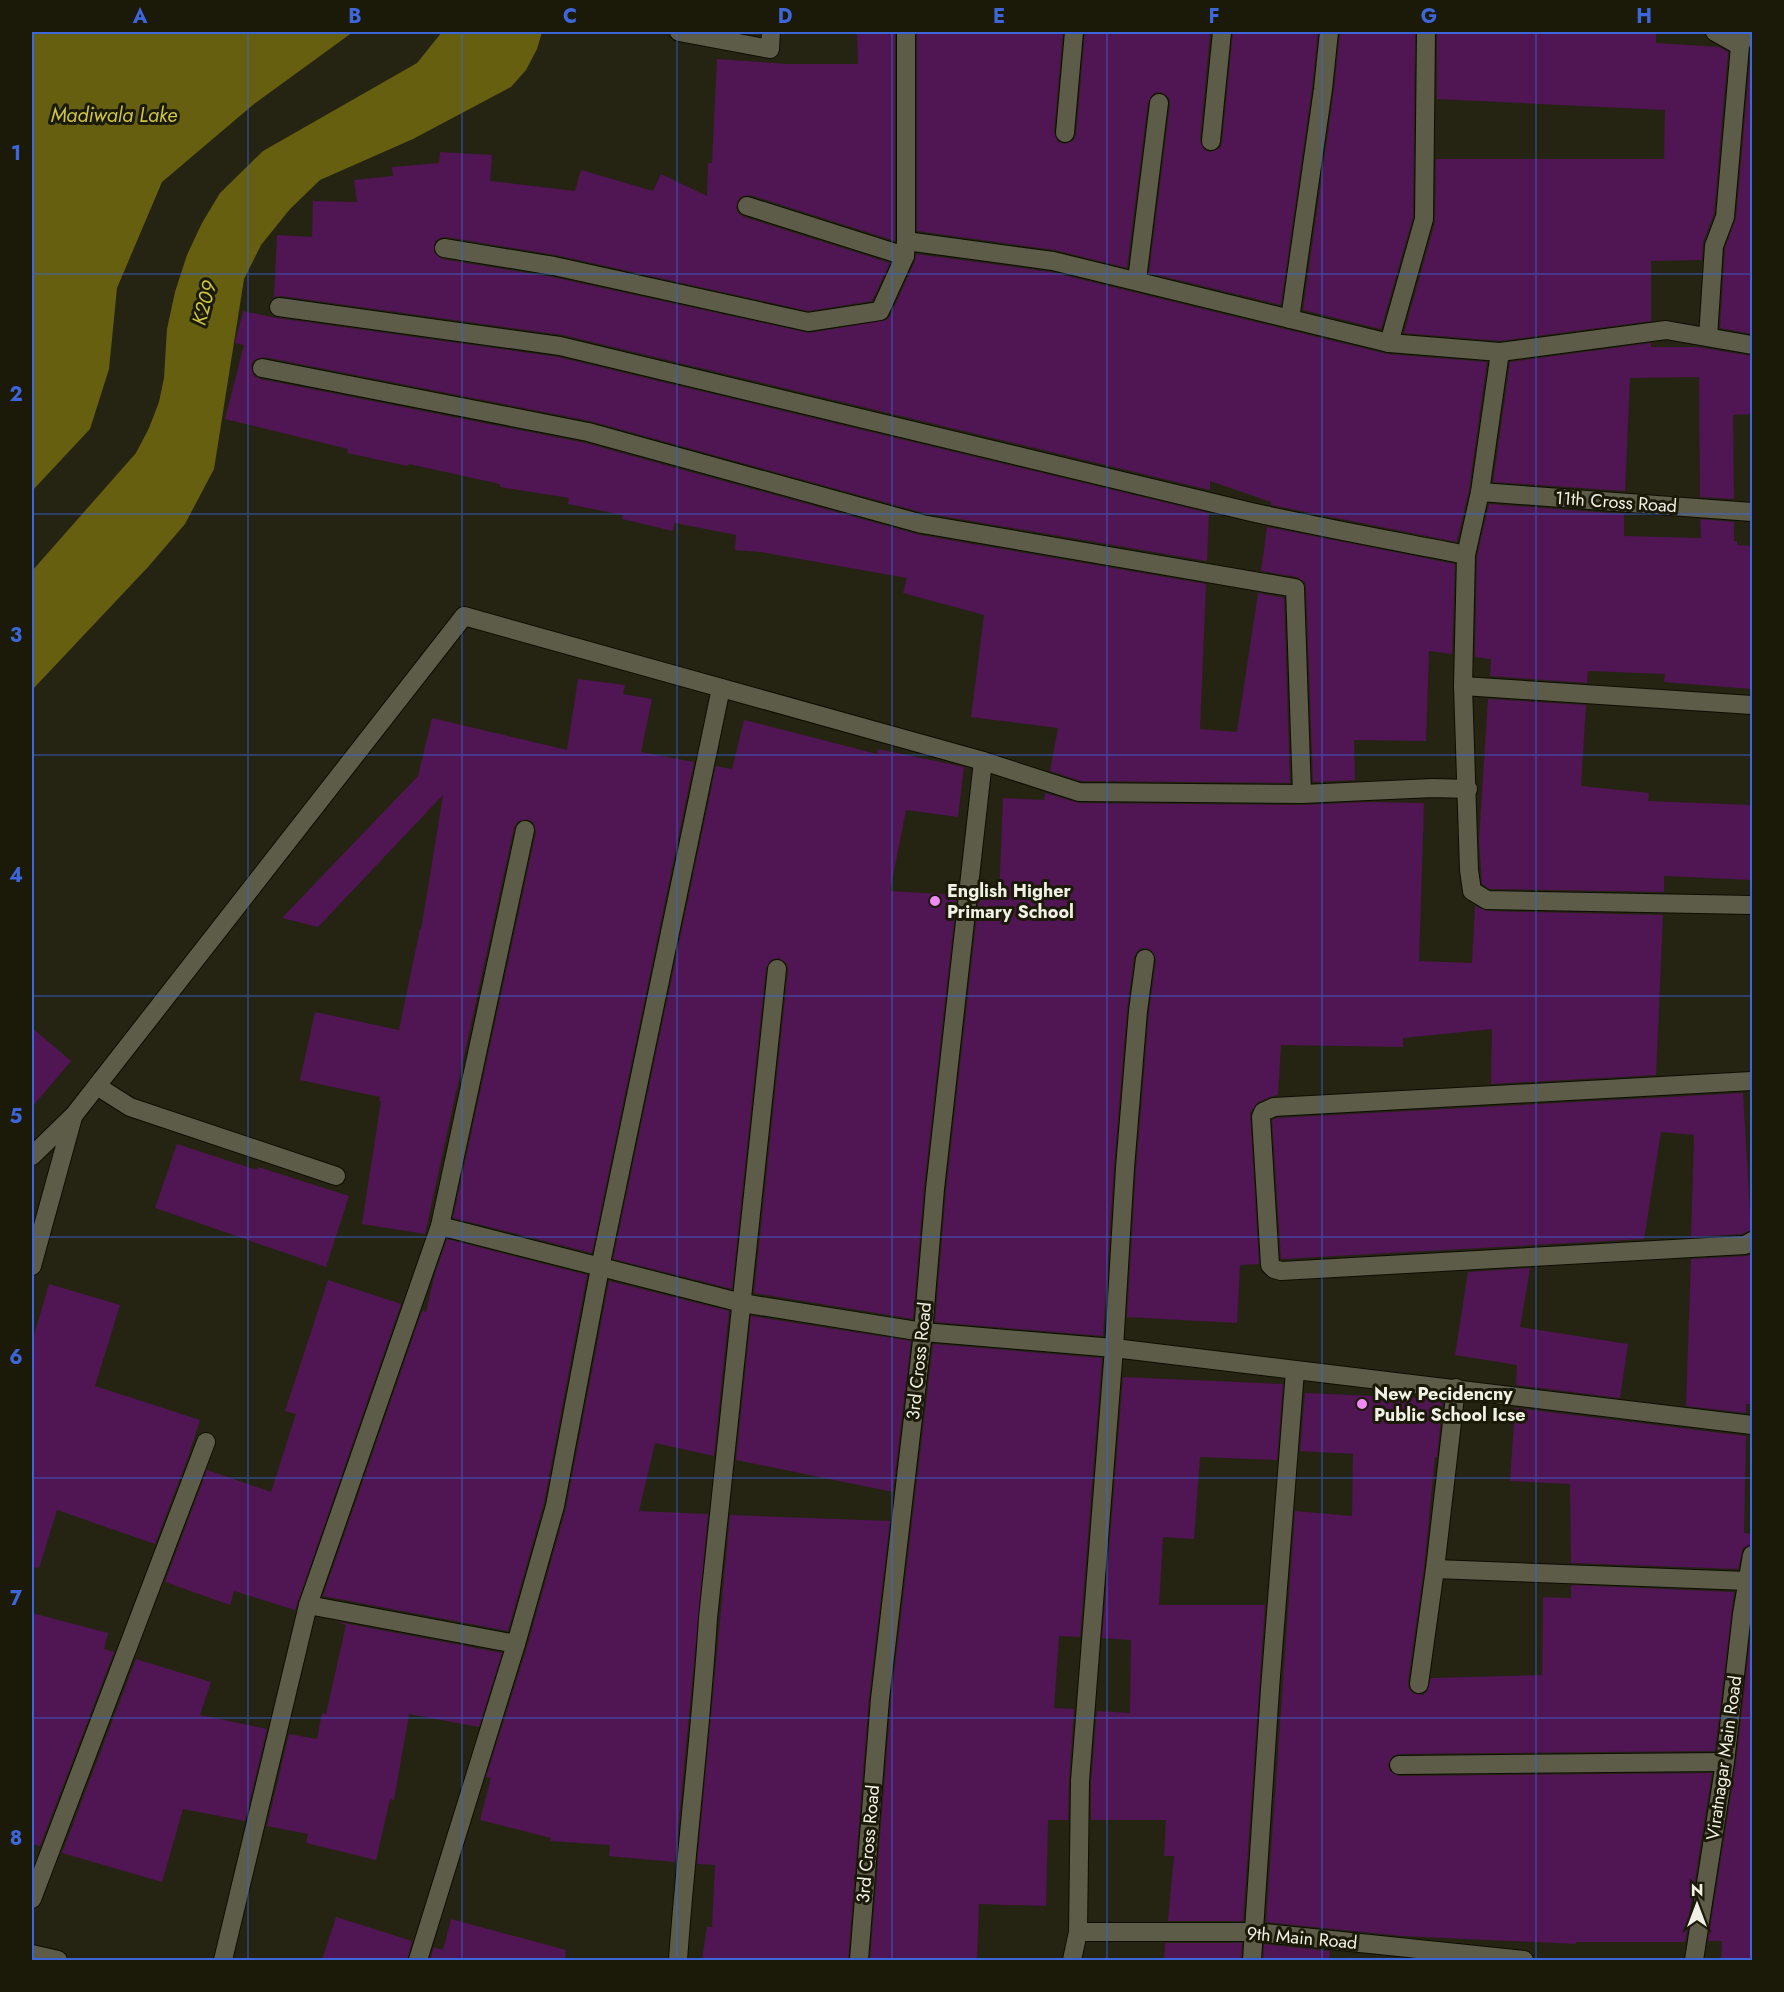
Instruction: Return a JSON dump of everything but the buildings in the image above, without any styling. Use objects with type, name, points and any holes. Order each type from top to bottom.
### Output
[{"type":"street","points":[[679,32],[770,49],[771,32]]},
{"type":"street","points":[[444,248],[554,266],[808,322],[880,310],[906,248],[906,32]]},
{"type":"street","points":[[1065,133],[1074,32]]},
{"type":"street","points":[[1211,141],[1222,32]]},
{"type":"street","points":[[1290,319],[1329,32]]},
{"type":"street","points":[[1389,343],[1424,219],[1425,32]]},
{"type":"street","points":[[1708,337],[1714,246],[1725,217],[1743,39],[1715,32]]},
{"type":"street","points":[[1137,280],[1159,103]]},
{"type":"street","points":[[747,206],[906,248],[1053,261],[1389,343],[1500,352],[1666,330],[1752,345]]},
{"type":"street","points":[[279,307],[560,346],[1251,512],[1466,555]]},
{"type":"street","points":[[1500,352],[1480,492],[1466,555],[1463,686],[1469,870],[1472,891],[1488,900],[1752,905]]},
{"type":"street","points":[[262,368],[588,432],[922,524],[1295,588],[1302,794]]},
{"type":"street","name":"11th Cross Road","points":[[1480,492],[1752,512]]},
{"type":"street","points":[[32,1156],[74,1115],[464,616],[983,761],[1079,792],[1302,794],[1422,788],[1468,789]]},
{"type":"street","points":[[1463,686],[1752,705]]},
{"type":"street","points":[[418,1960],[516,1644],[555,1506],[600,1268],[721,688]]},
{"type":"street","name":"3rd Cross Road","points":[[859,1960],[880,1699],[923,1332],[935,1189],[983,761]]},
{"type":"street","points":[[223,1960],[308,1605],[440,1226],[525,830]]},
{"type":"street","points":[[1072,1960],[1078,1932],[1080,1780],[1114,1348],[1125,1168],[1138,1011],[1145,959]]},
{"type":"street","points":[[678,1960],[684,1878],[703,1704],[708,1618],[777,969]]},
{"type":"street","points":[[1752,1081],[1274,1107],[1263,1112],[1261,1117],[1270,1264],[1274,1269],[1281,1271],[1745,1245],[1752,1241]]},
{"type":"street","points":[[97,1086],[130,1107],[336,1176]]},
{"type":"street","points":[[32,1266],[74,1115]]},
{"type":"street","points":[[440,1226],[742,1303],[923,1332],[1114,1348],[1752,1425]]},
{"type":"street","points":[[1252,1960],[1295,1371]]},
{"type":"street","points":[[1419,1684],[1456,1388]]},
{"type":"street","points":[[32,1899],[206,1442]]},
{"type":"street","name":"Viratnagar Main Road","points":[[1695,1960],[1747,1614],[1752,1555]]},
{"type":"street","points":[[1435,1569],[1748,1581]]},
{"type":"street","points":[[308,1605],[516,1644]]},
{"type":"street","points":[[1400,1766],[1725,1762]]},
{"type":"street","name":"9th Main Road","points":[[1078,1932],[1254,1932],[1524,1960]]},
{"type":"street","points":[[32,1954],[58,1960]]},
{"type":"water","name":"Madiwala Lake","points":[[32,32],[353,32],[254,104],[162,182],[117,288],[109,369],[90,429],[32,491]]},
{"type":"water","name":"K209","points":[[442,32],[542,32],[537,49],[526,70],[511,87],[413,139],[320,180],[290,209],[261,245],[244,279],[214,469],[185,524],[148,567],[32,690],[32,571],[136,453],[149,428],[159,402],[164,378],[167,329],[175,292],[187,255],[220,193],[263,151],[417,63]]},
{"type":"place","name":"English Higher Primary School","points":[[935,901]]},
{"type":"place","name":"New Pecidencny Public School Icse","points":[[1362,1404]]}]
